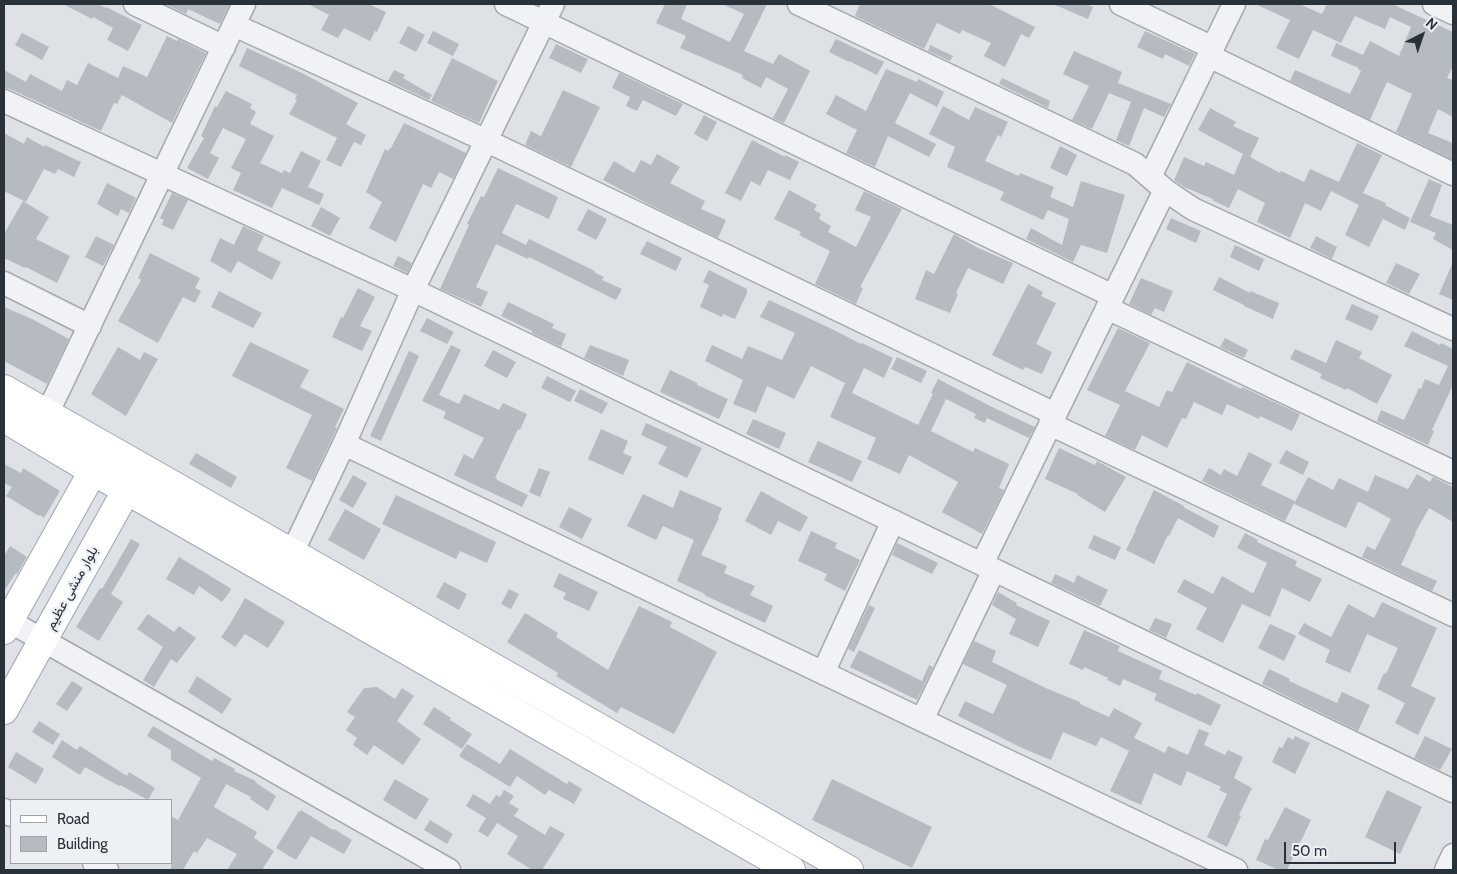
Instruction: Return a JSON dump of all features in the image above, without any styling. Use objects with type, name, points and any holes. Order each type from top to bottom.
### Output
[{"type":"main road","points":[[4,389],[850,870]]},
{"type":"main road","points":[[4,418],[93,471],[790,870]]},
{"type":"main road","points":[[6,626],[107,447]]},
{"type":"main road","name":"بلوار منشی عظیم","points":[[4,710],[140,466]]},
{"type":"street","points":[[135,4],[224,47]]},
{"type":"street","points":[[47,414],[244,4]]},
{"type":"street","points":[[506,4],[549,13],[1110,302],[1453,472]]},
{"type":"street","points":[[799,4],[1136,164],[1157,183],[1193,209],[1453,329]]},
{"type":"street","points":[[1121,4],[1211,52],[1453,174]]},
{"type":"street","points":[[922,720],[1053,419],[1110,302],[1211,52],[1234,4]]},
{"type":"street","points":[[1434,4],[1453,13]]},
{"type":"street","points":[[292,553],[344,444],[413,290],[549,13]]},
{"type":"street","points":[[234,25],[487,140],[1453,615]]},
{"type":"street","points":[[4,101],[413,290],[1453,791]]},
{"type":"street","points":[[4,283],[90,326]]},
{"type":"street","points":[[344,444],[922,720],[1205,864],[1236,870]]},
{"type":"street","points":[[823,673],[893,521]]},
{"type":"street","points":[[6,626],[43,639],[449,870]]},
{"type":"street","points":[[1446,870],[1453,855]]},
{"type":"street","points":[[96,864],[107,870]]},
{"type":"building","points":[[63,4],[99,4],[142,25],[128,51],[107,40],[113,28]]},
{"type":"building","points":[[165,4],[230,4],[220,24],[188,9],[186,14]]},
{"type":"building","points":[[308,4],[368,4],[386,12],[377,32],[375,31],[370,41],[344,28],[338,38],[321,30],[329,15]]},
{"type":"building","points":[[665,4],[687,4],[681,19],[730,42],[744,14],[722,4],[767,4],[744,51],[773,64],[779,54],[810,71],[784,123],[773,118],[788,89],[766,77],[761,88],[742,78],[743,75],[680,48],[686,36],[656,23]]},
{"type":"building","points":[[860,4],[989,4],[1035,27],[1029,38],[1021,34],[1005,67],[984,56],[991,43],[962,30],[960,34],[937,23],[924,49],[855,16]]},
{"type":"building","points":[[1053,4],[1085,4],[1093,7],[1088,19]]},
{"type":"building","points":[[1255,4],[1299,4],[1322,14],[1327,4],[1392,4],[1453,32],[1453,66],[1447,78],[1453,80],[1453,117],[1438,109],[1428,133],[1453,143],[1453,160],[1396,132],[1412,94],[1387,82],[1370,120],[1290,81],[1295,70],[1350,94],[1361,71],[1359,68],[1331,56],[1336,43],[1363,55],[1370,41],[1399,56],[1411,27],[1390,17],[1385,29],[1355,16],[1341,43],[1313,30],[1299,59],[1276,48],[1290,20]]},
{"type":"building","points":[[408,26],[425,35],[416,52],[399,43]]},
{"type":"building","points":[[433,31],[459,44],[453,56],[427,43]]},
{"type":"building","points":[[1145,31],[1195,54],[1189,66],[1165,54],[1163,59],[1137,47]]},
{"type":"building","points":[[22,33],[49,47],[42,60],[15,45]]},
{"type":"building","points":[[167,36],[177,41],[178,39],[206,53],[172,123],[122,95],[117,104],[114,103],[101,131],[10,89],[4,88],[4,70],[26,82],[30,74],[62,91],[67,80],[77,85],[88,63],[118,78],[123,66],[147,77]]},
{"type":"building","points":[[836,39],[884,62],[877,75],[829,52]]},
{"type":"building","points":[[556,44],[588,59],[581,73],[549,58]]},
{"type":"building","points":[[930,45],[953,56],[950,61],[928,51]]},
{"type":"building","points":[[247,48],[302,73],[358,103],[346,124],[366,135],[361,145],[354,142],[341,167],[326,160],[337,138],[289,114],[297,100],[295,99],[297,95],[239,66]]},
{"type":"building","points":[[1074,51],[1122,72],[1118,83],[1171,104],[1164,117],[1144,108],[1129,146],[1116,140],[1131,102],[1109,93],[1092,129],[1072,120],[1089,86],[1063,74]]},
{"type":"building","points":[[452,58],[498,81],[479,123],[431,101]]},
{"type":"building","points":[[886,69],[917,82],[918,79],[944,92],[937,107],[910,93],[895,123],[936,144],[929,157],[888,136],[875,167],[846,153],[857,130],[826,114],[836,95],[866,111]]},
{"type":"building","points":[[394,70],[405,75],[403,78],[432,95],[429,100],[388,81]]},
{"type":"building","points":[[619,73],[683,104],[676,116],[643,100],[637,111],[626,106],[630,97],[612,88]]},
{"type":"building","points":[[1002,78],[1050,101],[1048,108],[999,84]]},
{"type":"building","points":[[563,90],[600,107],[571,167],[525,145],[531,131],[541,136]]},
{"type":"building","points":[[226,91],[252,104],[250,108],[256,112],[250,124],[274,136],[260,163],[282,173],[284,170],[290,173],[301,151],[321,161],[308,187],[324,194],[319,205],[282,188],[272,208],[233,190],[241,173],[231,168],[246,139],[223,128],[210,153],[219,158],[208,179],[187,168],[204,138],[201,136],[215,106],[217,107]]},
{"type":"building","points":[[943,106],[969,120],[975,107],[1008,122],[1001,137],[998,135],[985,161],[1019,176],[1020,173],[1054,187],[1050,197],[1073,207],[1081,181],[1125,195],[1107,253],[1081,245],[1073,262],[1026,239],[1031,228],[1062,245],[1069,219],[1048,210],[1043,220],[1000,200],[1004,192],[947,167],[955,147],[929,134]]},
{"type":"building","points":[[1210,108],[1236,122],[1233,126],[1259,138],[1250,157],[1280,173],[1281,171],[1304,182],[1310,169],[1339,182],[1357,143],[1382,155],[1363,193],[1386,203],[1385,205],[1410,218],[1405,230],[1383,219],[1369,247],[1345,235],[1359,205],[1331,191],[1321,211],[1305,203],[1290,238],[1257,222],[1265,203],[1238,189],[1229,208],[1184,187],[1174,180],[1184,157],[1204,166],[1206,162],[1234,175],[1243,154],[1198,130]]},
{"type":"building","points":[[704,115],[717,122],[707,141],[694,134]]},
{"type":"building","points":[[404,123],[466,153],[453,179],[439,172],[431,188],[423,184],[396,242],[369,228],[382,202],[366,192],[385,149],[388,151],[391,148]]},
{"type":"building","points":[[4,133],[24,144],[27,137],[44,147],[45,145],[81,162],[74,177],[58,169],[55,174],[44,169],[26,202],[4,191]]},
{"type":"building","points":[[752,140],[799,162],[790,180],[768,170],[760,186],[751,181],[741,201],[725,193]]},
{"type":"building","points":[[1060,146],[1077,155],[1067,176],[1050,168]]},
{"type":"building","points":[[657,154],[680,167],[670,183],[705,201],[701,209],[726,220],[718,238],[603,180],[614,161],[634,173],[641,160],[651,165]]},
{"type":"building","points":[[498,168],[558,197],[549,219],[516,204],[502,233],[526,245],[529,239],[595,271],[604,277],[602,280],[622,289],[616,300],[529,257],[528,259],[496,244],[476,287],[488,292],[481,307],[440,289],[469,225],[467,224],[481,196],[484,197]]},
{"type":"building","points":[[1429,179],[1442,185],[1430,216],[1453,225],[1453,250],[1433,239],[1436,233],[1410,222]]},
{"type":"building","points":[[107,183],[136,198],[129,213],[121,209],[118,216],[97,204]]},
{"type":"building","points":[[789,190],[817,205],[814,210],[821,214],[819,219],[831,226],[828,232],[856,247],[871,217],[855,210],[864,191],[902,209],[860,287],[863,288],[856,304],[815,284],[830,251],[799,235],[801,232],[774,219]]},
{"type":"building","points":[[172,193],[188,200],[173,230],[162,225],[164,220],[160,218]]},
{"type":"building","points":[[23,201],[49,217],[36,239],[70,256],[57,283],[4,258],[4,234]]},
{"type":"building","points":[[321,207],[340,218],[330,236],[311,226]]},
{"type":"building","points":[[588,209],[607,219],[596,240],[577,230]]},
{"type":"building","points":[[1171,218],[1201,231],[1196,243],[1166,229]]},
{"type":"building","points":[[243,226],[264,236],[257,250],[281,262],[272,280],[238,261],[231,273],[210,261],[220,238],[234,245]]},
{"type":"building","points":[[954,234],[978,248],[1013,263],[1003,284],[968,268],[956,293],[958,294],[950,313],[915,299],[926,270],[934,274]]},
{"type":"building","points":[[96,236],[114,245],[103,266],[85,257]]},
{"type":"building","points":[[1316,236],[1337,247],[1332,259],[1310,248]]},
{"type":"building","points":[[647,241],[682,258],[676,271],[640,254]]},
{"type":"building","points":[[1235,245],[1264,259],[1259,271],[1230,257]]},
{"type":"building","points":[[150,253],[200,278],[195,288],[201,291],[195,303],[183,297],[158,343],[118,321],[141,280],[138,278]]},
{"type":"building","points":[[398,256],[412,263],[407,273],[393,266]]},
{"type":"building","points":[[1453,262],[1453,300],[1439,294]]},
{"type":"building","points":[[1396,263],[1420,274],[1409,294],[1386,283]]},
{"type":"building","points":[[709,270],[747,289],[735,319],[723,314],[722,317],[700,307],[709,285],[703,282]]},
{"type":"building","points":[[1219,277],[1250,293],[1250,291],[1279,303],[1273,319],[1213,290]]},
{"type":"building","points":[[1141,278],[1173,291],[1164,312],[1155,308],[1151,315],[1129,304]]},
{"type":"building","points":[[1028,284],[1043,292],[1041,296],[1056,303],[1036,344],[1052,352],[1042,374],[1025,367],[1023,370],[992,355]]},
{"type":"building","points":[[358,288],[375,297],[360,326],[372,331],[362,351],[332,337]]},
{"type":"building","points":[[219,291],[262,313],[253,328],[211,307]]},
{"type":"building","points":[[769,300],[893,358],[884,378],[864,368],[852,393],[918,425],[938,379],[1035,427],[1029,438],[987,418],[985,423],[974,418],[976,414],[946,399],[931,431],[973,452],[975,448],[1009,464],[999,488],[1004,490],[982,534],[942,512],[958,482],[909,455],[900,474],[867,459],[876,438],[830,417],[845,383],[811,366],[794,399],[767,386],[756,413],[733,404],[743,380],[705,361],[712,345],[742,359],[748,346],[782,360],[795,333],[760,317]]},
{"type":"building","points":[[508,302],[554,324],[552,328],[566,334],[561,347],[501,316]]},
{"type":"building","points":[[1352,304],[1379,316],[1372,331],[1345,319]]},
{"type":"building","points":[[4,307],[32,319],[69,339],[47,384],[4,361]]},
{"type":"building","points":[[427,318],[454,332],[447,344],[420,331]]},
{"type":"building","points":[[1118,328],[1150,343],[1125,391],[1159,407],[1167,390],[1172,392],[1187,362],[1241,389],[1242,387],[1300,414],[1292,431],[1260,416],[1259,419],[1227,404],[1222,415],[1194,402],[1186,419],[1182,418],[1167,448],[1142,435],[1135,450],[1105,436],[1120,405],[1087,390]]},
{"type":"building","points":[[1412,331],[1440,345],[1441,343],[1453,349],[1453,385],[1432,430],[1434,431],[1428,445],[1377,421],[1381,410],[1404,420],[1425,379],[1439,385],[1448,366],[1404,346]]},
{"type":"building","points":[[1225,338],[1248,350],[1244,358],[1220,347]]},
{"type":"building","points":[[1336,340],[1362,352],[1359,358],[1392,375],[1377,404],[1347,388],[1346,390],[1320,378],[1322,374],[1290,359],[1295,349],[1326,363]]},
{"type":"building","points":[[250,342],[309,370],[300,387],[344,409],[312,481],[286,468],[312,415],[232,376]]},
{"type":"building","points":[[451,345],[461,350],[439,395],[459,404],[464,394],[499,410],[503,403],[527,414],[495,478],[528,495],[522,507],[454,475],[464,454],[473,459],[484,438],[443,418],[446,412],[422,401]]},
{"type":"building","points":[[590,345],[629,360],[623,376],[584,358]]},
{"type":"building","points":[[118,347],[140,360],[144,352],[158,359],[126,416],[91,394]]},
{"type":"building","points":[[493,350],[516,362],[507,378],[484,366]]},
{"type":"building","points":[[409,351],[419,356],[381,441],[370,436]]},
{"type":"building","points":[[897,357],[927,371],[921,383],[891,369]]},
{"type":"building","points":[[670,370],[728,399],[719,419],[660,392]]},
{"type":"building","points":[[547,376],[576,391],[570,402],[541,388]]},
{"type":"building","points":[[580,389],[608,403],[602,414],[574,401]]},
{"type":"building","points":[[753,419],[786,433],[779,449],[746,434]]},
{"type":"building","points":[[646,423],[702,448],[687,478],[658,464],[667,447],[641,435]]},
{"type":"building","points":[[601,429],[628,441],[623,453],[632,457],[623,475],[588,459]]},
{"type":"building","points":[[818,441],[862,461],[852,482],[808,462]]},
{"type":"building","points":[[1059,448],[1095,465],[1097,461],[1126,477],[1105,512],[1078,494],[1045,479]]},
{"type":"building","points":[[1286,450],[1309,462],[1303,475],[1279,463]]},
{"type":"building","points":[[1249,452],[1272,464],[1261,485],[1295,501],[1285,521],[1202,481],[1209,468],[1221,475],[1224,469],[1237,476]]},
{"type":"building","points":[[196,453],[237,477],[231,488],[189,464]]},
{"type":"building","points":[[4,464],[21,473],[23,468],[60,491],[44,518],[6,496],[12,487],[4,483]]},
{"type":"building","points":[[539,468],[550,472],[540,497],[529,492]]},
{"type":"building","points":[[1417,474],[1430,482],[1433,477],[1453,487],[1453,522],[1429,508],[1415,533],[1401,565],[1437,581],[1432,591],[1362,557],[1367,546],[1375,550],[1391,519],[1358,502],[1346,528],[1294,504],[1308,477],[1333,490],[1339,478],[1368,492],[1375,475],[1408,489]]},
{"type":"building","points":[[353,475],[367,483],[353,508],[339,500]]},
{"type":"building","points":[[680,490],[722,508],[701,555],[727,566],[724,573],[755,586],[750,595],[773,606],[765,623],[677,581],[694,540],[663,526],[656,540],[627,526],[643,494],[673,508]]},
{"type":"building","points":[[1154,490],[1219,526],[1214,538],[1178,518],[1154,564],[1126,550]]},
{"type":"building","points":[[761,491],[808,517],[800,532],[778,521],[771,535],[745,521]]},
{"type":"building","points":[[396,495],[496,542],[487,563],[460,551],[456,559],[382,524]]},
{"type":"building","points":[[569,507],[592,519],[582,539],[559,527]]},
{"type":"building","points":[[345,509],[381,529],[364,560],[328,540]]},
{"type":"building","points":[[811,531],[837,543],[835,548],[860,560],[845,591],[824,580],[827,574],[798,561]]},
{"type":"building","points":[[1245,533],[1258,540],[1257,542],[1297,561],[1295,566],[1322,579],[1310,602],[1282,588],[1270,617],[1242,604],[1223,643],[1196,629],[1207,608],[1177,592],[1184,579],[1213,594],[1222,576],[1252,593],[1254,592],[1267,563],[1237,548]]},
{"type":"building","points":[[1094,535],[1121,547],[1115,560],[1088,548]]},
{"type":"building","points":[[131,539],[140,544],[111,594],[123,602],[99,641],[76,627],[100,588],[102,589]]},
{"type":"building","points":[[897,543],[938,563],[932,574],[892,555]]},
{"type":"building","points":[[10,546],[27,557],[4,591],[4,556]]},
{"type":"building","points":[[179,557],[230,588],[231,590],[222,602],[199,586],[194,595],[166,579]]},
{"type":"building","points":[[559,573],[598,592],[589,611],[563,599],[566,593],[553,587]]},
{"type":"building","points":[[1055,574],[1074,583],[1077,575],[1108,590],[1100,606],[1051,583]]},
{"type":"building","points":[[444,582],[467,594],[459,610],[436,597]]},
{"type":"building","points":[[509,589],[519,594],[511,609],[501,604]]},
{"type":"building","points":[[998,592],[1017,603],[1016,605],[1050,621],[1038,647],[1009,634],[1016,619],[992,605]]},
{"type":"building","points":[[245,598],[285,622],[268,648],[245,634],[235,647],[221,637]]},
{"type":"building","points":[[1382,602],[1437,628],[1411,686],[1436,698],[1418,735],[1395,723],[1405,703],[1377,689],[1398,648],[1367,634],[1350,673],[1325,662],[1330,650],[1298,634],[1304,623],[1331,637],[1348,604],[1374,618]]},
{"type":"building","points":[[869,605],[875,608],[854,652],[848,649]]},
{"type":"building","points":[[639,606],[672,622],[670,627],[717,652],[674,734],[621,707],[617,713],[556,676],[558,673],[507,642],[525,613],[558,633],[556,637],[608,670]]},
{"type":"building","points":[[148,614],[174,632],[179,626],[196,638],[177,663],[171,659],[154,687],[143,680],[163,647],[137,629]]},
{"type":"building","points":[[1155,618],[1172,624],[1166,638],[1149,630]]},
{"type":"building","points":[[1270,624],[1296,636],[1284,661],[1258,648]]},
{"type":"building","points":[[1084,630],[1120,646],[1118,651],[1162,671],[1159,679],[1196,695],[1197,693],[1221,705],[1211,726],[1154,700],[1157,694],[1123,679],[1120,686],[1084,667],[1083,670],[1069,664]]},
{"type":"building","points":[[974,641],[996,651],[992,662],[1109,717],[1114,708],[1142,723],[1134,738],[1165,753],[1168,746],[1188,755],[1199,729],[1209,733],[1204,745],[1225,755],[1228,750],[1243,757],[1234,778],[1252,788],[1227,847],[1207,837],[1227,794],[1219,790],[1221,787],[1187,771],[1181,786],[1154,773],[1141,805],[1110,791],[1129,751],[1101,737],[1096,746],[1063,732],[1051,760],[1022,748],[958,716],[965,701],[993,714],[1007,685],[963,664]]},
{"type":"building","points":[[859,650],[922,681],[929,665],[933,667],[917,700],[850,667]]},
{"type":"building","points":[[1269,669],[1290,679],[1289,681],[1337,703],[1342,692],[1370,705],[1358,731],[1262,684]]},
{"type":"building","points":[[197,676],[232,699],[222,714],[188,692]]},
{"type":"building","points":[[72,681],[83,688],[67,711],[56,704]]},
{"type":"building","points":[[377,687],[395,699],[402,688],[414,696],[397,721],[421,739],[403,765],[374,745],[367,755],[353,745],[357,738],[346,730],[355,717],[347,712],[364,688]]},
{"type":"building","points":[[434,707],[472,734],[462,749],[423,724]]},
{"type":"building","points":[[39,721],[60,734],[53,745],[32,732]]},
{"type":"building","points":[[153,726],[212,761],[214,758],[235,769],[234,771],[256,781],[276,796],[268,811],[250,799],[251,797],[226,784],[214,807],[257,832],[254,838],[274,851],[262,870],[227,870],[237,854],[207,838],[197,853],[194,851],[183,870],[171,870],[172,817],[178,820],[201,778],[171,760],[171,750],[147,736]]},
{"type":"building","points":[[1295,736],[1310,743],[1295,774],[1272,762],[1279,747],[1282,748],[1288,737],[1293,740]]},
{"type":"building","points":[[1425,736],[1452,749],[1440,770],[1414,758]]},
{"type":"building","points":[[62,740],[77,750],[80,746],[127,776],[129,772],[155,788],[149,799],[146,799],[85,767],[80,775],[52,757]]},
{"type":"building","points":[[467,744],[500,764],[510,749],[567,784],[569,781],[582,789],[574,804],[549,790],[545,795],[517,776],[510,787],[459,756]]},
{"type":"building","points":[[16,752],[44,769],[36,784],[8,767]]},
{"type":"building","points":[[395,779],[429,799],[416,820],[383,800]]},
{"type":"building","points":[[832,779],[932,827],[912,868],[812,820]]},
{"type":"building","points":[[504,790],[514,796],[509,803],[519,809],[514,816],[545,835],[550,826],[565,834],[542,870],[532,870],[507,854],[518,836],[497,823],[488,837],[478,831],[486,818],[466,806],[473,794],[490,804],[496,795],[500,797]]},
{"type":"building","points":[[1387,790],[1422,807],[1400,854],[1365,837]]},
{"type":"building","points":[[1285,807],[1311,820],[1287,870],[1279,870],[1256,860],[1265,839],[1268,840]]},
{"type":"building","points":[[301,810],[352,840],[344,854],[311,836],[296,860],[276,848]]},
{"type":"building","points":[[430,820],[453,834],[447,844],[424,830]]}]
